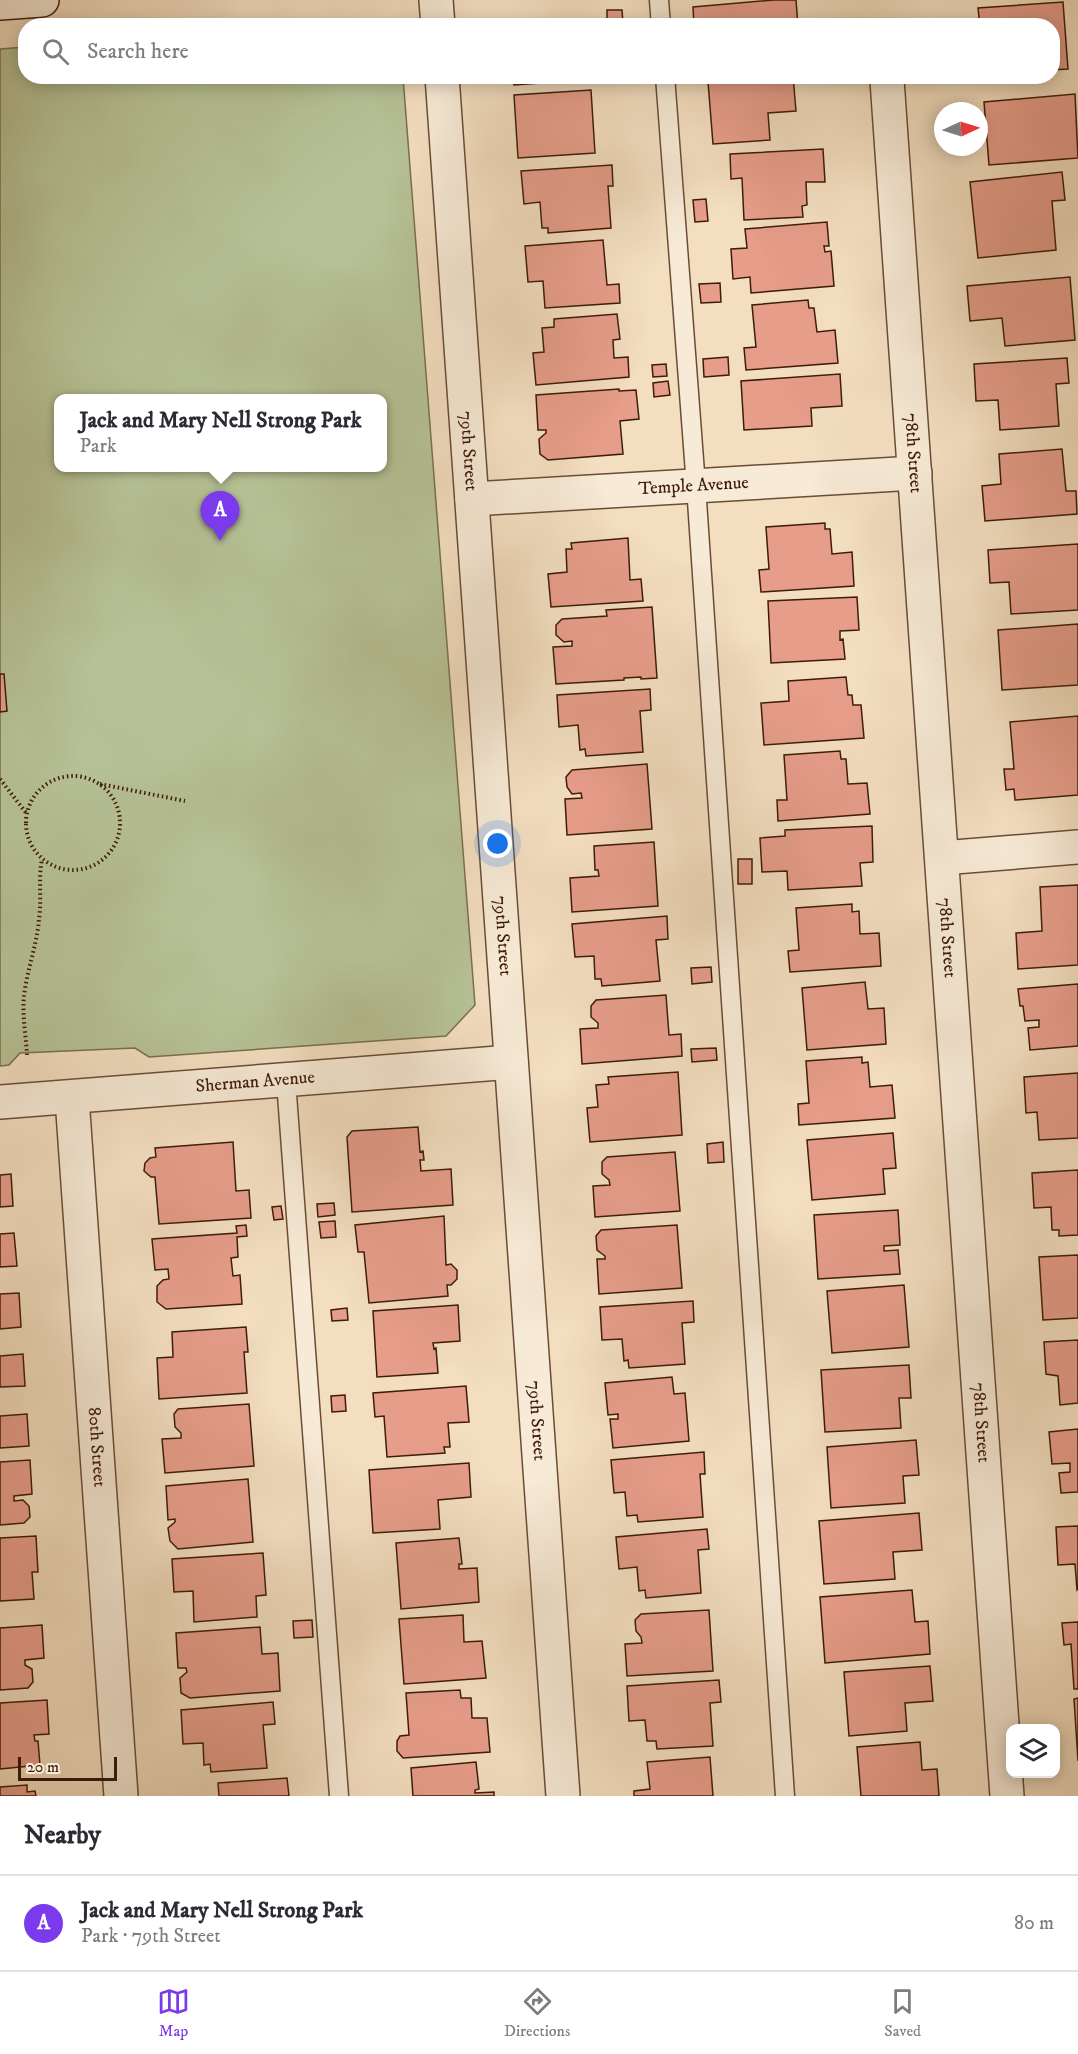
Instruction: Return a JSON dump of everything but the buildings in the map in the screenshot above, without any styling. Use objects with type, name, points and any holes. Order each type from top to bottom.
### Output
[{"type":"street","points":[[0,3],[42,0]]},
{"type":"street","points":[[436,0],[437,18]]},
{"type":"street","name":"79th Street","points":[[443,84],[563,1796]]},
{"type":"street","name":"78th Street","points":[[887,84],[1007,1796]]},
{"type":"street","name":"Temple Avenue","points":[[472,499],[915,473]]},
{"type":"street","points":[[942,858],[1078,847]]},
{"type":"street","name":"Sherman Avenue","points":[[0,1102],[511,1062]]},
{"type":"street","name":"80th Street","points":[[72,1098],[121,1796]]},
{"type":"lane","points":[[659,0],[660,18]]},
{"type":"lane","points":[[666,84],[696,486],[785,1796]]},
{"type":"lane","points":[[286,1081],[339,1796]]},
{"type":"path","points":[[99,784],[109,794],[117,808],[120,822],[118,837],[111,851],[101,861],[88,868],[73,871],[58,868],[43,859],[34,850],[28,837],[26,822],[29,806],[38,792],[50,782],[66,776],[82,777],[99,784],[185,801]]},
{"type":"path","points":[[0,779],[27,814]]},
{"type":"path","points":[[27,1055],[23,1008],[40,915],[39,873],[43,859]]},
{"type":"green space","points":[[18,48],[18,84],[404,84],[475,1005],[446,1036],[149,1057],[135,1048],[20,1053],[9,1065],[0,1066],[0,49]]},
{"type":"place","name":"Jack and Mary Nell Strong Park","points":[[220,541]]}]
